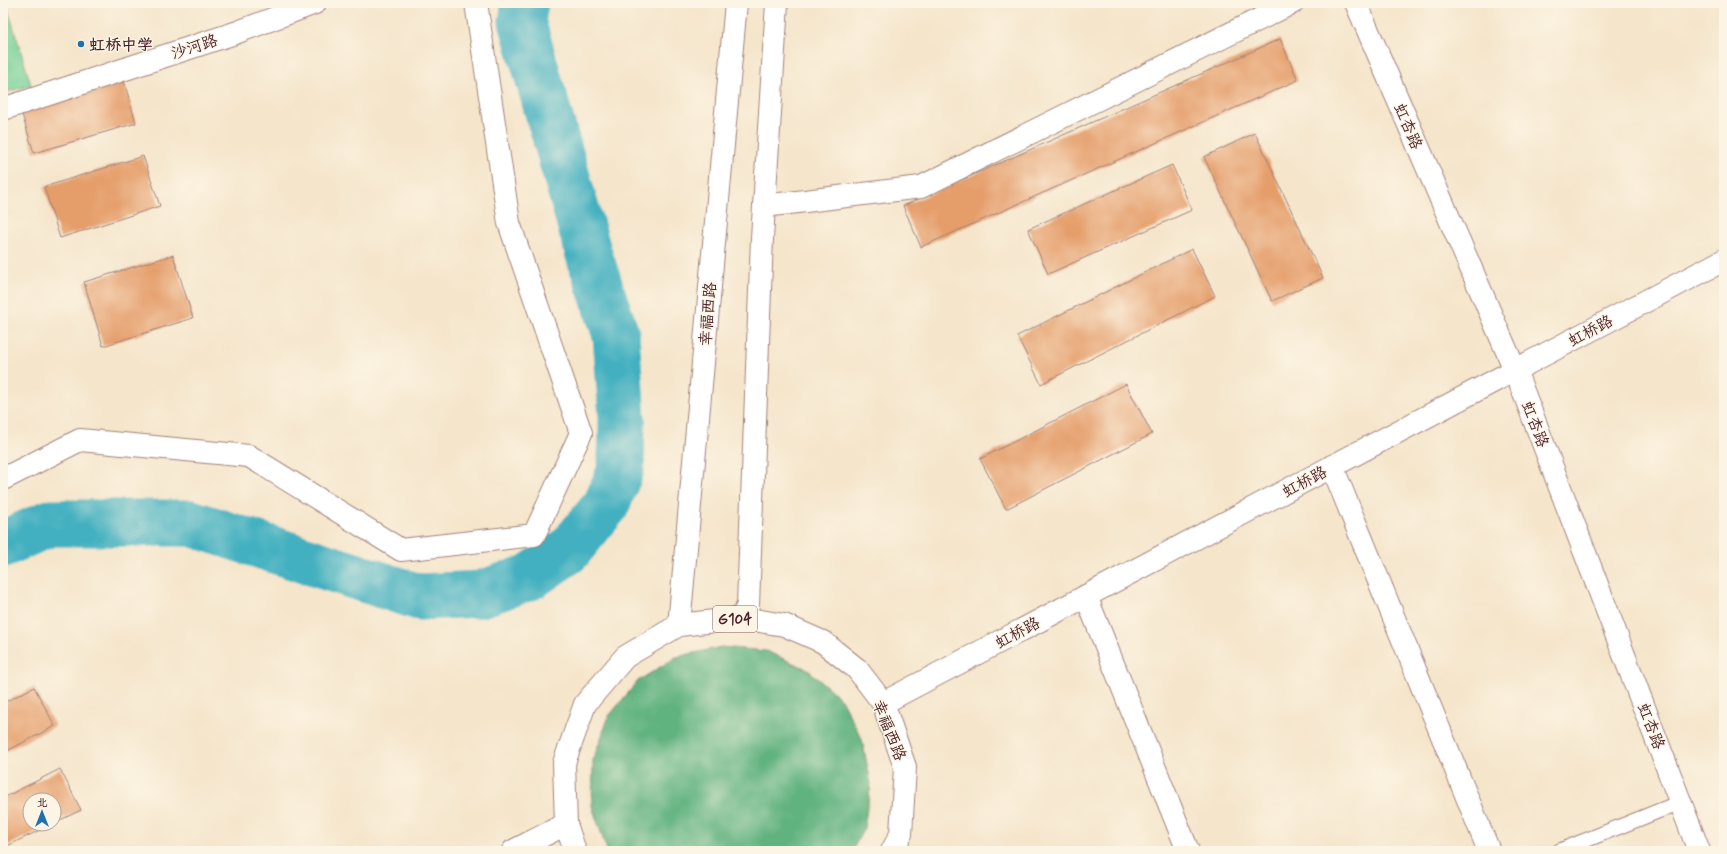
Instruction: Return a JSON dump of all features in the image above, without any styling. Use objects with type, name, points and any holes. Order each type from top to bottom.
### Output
[{"type":"street","name":"沙河路","points":[[3,109],[235,33],[315,3]]},
{"type":"street","points":[[3,479],[80,440],[250,456],[401,550],[534,535],[581,433],[509,223],[476,3]]},
{"type":"street","name":"幸福西路","points":[[679,625],[736,3]]},
{"type":"street","name":"G104","points":[[742,618],[748,605],[764,206],[777,3]]},
{"type":"street","points":[[764,206],[922,187],[1292,3]]},
{"type":"street","name":"虹杏路","points":[[1356,3],[1515,370],[1700,851]]},
{"type":"street","name":"虹桥路","points":[[883,703],[1724,260]]},
{"type":"street","points":[[1332,466],[1488,851]]},
{"type":"street","points":[[1086,596],[1188,851]]},
{"type":"street","name":"幸福西路","points":[[575,851],[566,824],[564,763],[584,704],[625,657],[679,625],[742,618],[784,625],[823,642],[857,669],[883,703],[905,767],[901,834],[892,851]]},
{"type":"street","points":[[513,851],[566,824]]},
{"type":"lane","points":[[1559,851],[1681,802]]},
{"type":"green space","points":[[3,3],[6,3],[31,85],[3,93]]},
{"type":"green space","points":[[721,647],[766,651],[807,669],[841,699],[862,739],[871,784],[864,828],[852,851],[607,850],[592,806],[593,760],[609,716],[638,681],[676,657]]},
{"type":"building","points":[[1280,39],[1298,80],[921,247],[903,206]]},
{"type":"building","points":[[124,81],[136,123],[34,153],[21,111]]},
{"type":"building","points":[[1255,133],[1323,278],[1272,301],[1204,157]]},
{"type":"building","points":[[143,156],[160,206],[60,238],[44,187]]},
{"type":"building","points":[[1172,165],[1192,210],[1048,274],[1028,229]]},
{"type":"building","points":[[1192,249],[1215,296],[1041,384],[1017,336]]},
{"type":"building","points":[[173,255],[193,318],[103,346],[84,282]]},
{"type":"building","points":[[1126,384],[1152,434],[1006,509],[980,459]]},
{"type":"building","points":[[34,687],[55,726],[3,753],[3,703]]},
{"type":"building","points":[[60,769],[81,810],[62,819],[62,792],[22,792],[22,832],[36,832],[3,848],[3,798]]},
{"type":"waterway","points":[[3,544],[50,523],[191,523],[419,597],[480,594],[530,577],[568,551],[606,505],[621,469],[622,418],[616,335],[590,258],[522,21],[525,3]]},
{"type":"place","name":"虹桥中学","points":[[81,44]]}]
